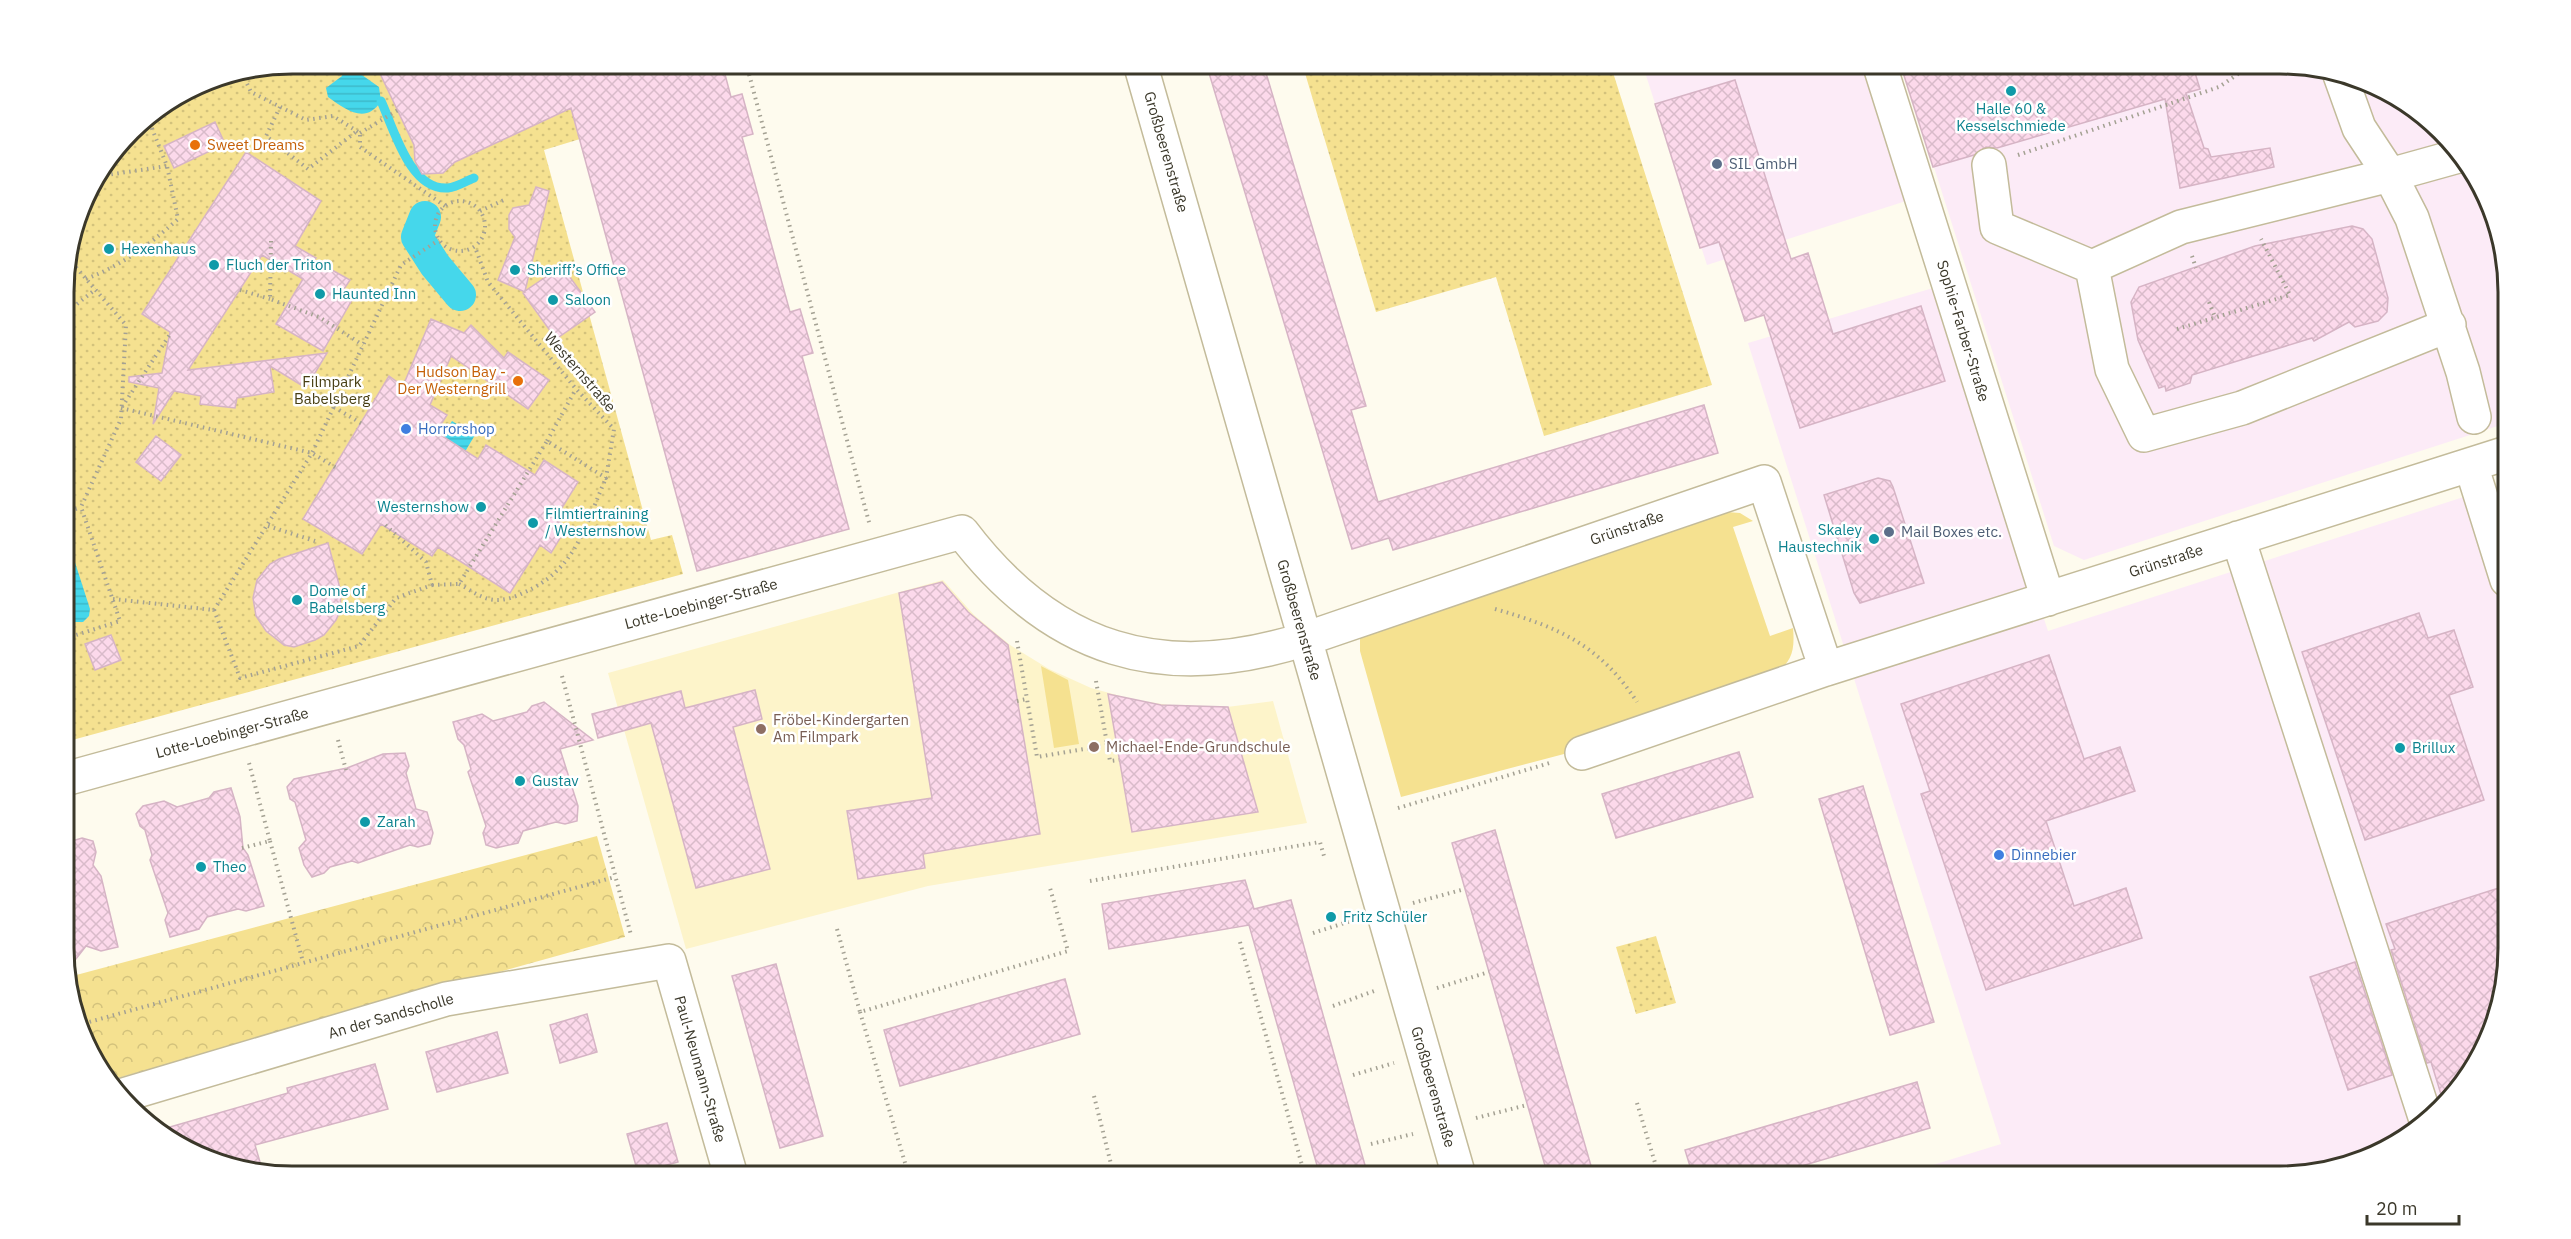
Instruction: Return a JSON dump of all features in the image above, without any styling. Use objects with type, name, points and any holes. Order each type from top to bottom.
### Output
[{"type":"street","name":"Großbeerenstraße","points":[[1143,74],[1456,1166]]},
{"type":"street","name":"Sophie-Farber-Straße","points":[[1882,74],[2048,599]]},
{"type":"street","points":[[2343,83],[2359,128],[2390,176],[2412,218],[2449,325],[2474,417]]},
{"type":"street","points":[[1989,165],[1997,227],[2092,267],[2181,227],[2390,176],[2451,158]]},
{"type":"street","points":[[2092,267],[2112,369],[2144,435],[2242,408],[2449,325]]},
{"type":"street","name":"Grünstraße","points":[[1582,753],[1826,669],[2498,456]]},
{"type":"street","points":[[2471,465],[2498,551]]},
{"type":"street","name":"Grünstraße","points":[[1305,639],[1764,483],[1826,669]]},
{"type":"street","name":"Lotte-Loebinger-Straße","points":[[74,777],[962,532],[999,577],[1043,614],[1074,632],[1103,643],[1151,656],[1189,660],[1228,658],[1266,651],[1305,639]]},
{"type":"street","points":[[2238,538],[2423,1111]]},
{"type":"street","name":"An der Sandscholle","points":[[130,1093],[446,999],[654,963]]},
{"type":"street","name":"Paul-Neumann-Straße","points":[[654,963],[727,1166]]},
{"type":"path","points":[[749,74],[878,555]]},
{"type":"path","points":[[1989,165],[2219,87],[2238,74]]},
{"type":"path","points":[[245,79],[251,92],[306,120],[333,116],[359,132]]},
{"type":"path","points":[[280,107],[266,136],[308,169],[359,132],[375,126],[398,110]]},
{"type":"path","points":[[86,279],[112,269],[145,249],[178,219],[167,166],[151,126]]},
{"type":"path","points":[[359,132],[360,147],[445,206]]},
{"type":"path","points":[[108,175],[167,166]]},
{"type":"path","points":[[480,211],[506,199]]},
{"type":"path","points":[[464,201],[480,211],[485,230],[475,247],[468,250],[452,250],[437,241],[437,218],[445,206],[464,201]]},
{"type":"path","points":[[2177,328],[2290,295],[2258,233],[2251,210]]},
{"type":"path","points":[[270,298],[271,241]]},
{"type":"path","points":[[214,610],[312,453],[401,265],[437,241]]},
{"type":"path","name":"Westernstraße","points":[[475,247],[488,282],[576,389],[614,429],[606,478]]},
{"type":"path","points":[[74,636],[120,621],[81,507],[121,419],[126,325],[75,265]]},
{"type":"path","points":[[77,304],[96,289]]},
{"type":"path","points":[[240,290],[270,298],[319,317],[363,345]]},
{"type":"path","points":[[2209,302],[2215,317]]},
{"type":"path","points":[[121,408],[171,333]]},
{"type":"path","points":[[459,584],[547,441],[576,389]]},
{"type":"path","points":[[334,407],[364,425]]},
{"type":"path","points":[[121,408],[312,453],[338,469]]},
{"type":"path","points":[[214,610],[240,678],[359,646],[396,598],[432,585],[459,584],[485,598],[509,600],[537,587],[557,574],[572,556],[606,478],[547,441]]},
{"type":"path","points":[[74,509],[81,507]]},
{"type":"path","points":[[382,522],[426,562],[432,585]]},
{"type":"path","points":[[267,525],[315,541]]},
{"type":"path","points":[[113,599],[214,610]]},
{"type":"path","points":[[1492,609],[1560,631],[1597,654],[1622,680],[1652,729]]},
{"type":"path","points":[[1017,641],[1037,757],[1108,745]]},
{"type":"path","points":[[553,644],[615,876],[654,963]]},
{"type":"path","points":[[1096,681],[1110,761],[1119,760]]},
{"type":"path","points":[[1017,701],[1027,699]]},
{"type":"path","points":[[338,740],[346,770]]},
{"type":"path","points":[[1398,808],[1582,753]]},
{"type":"path","points":[[249,764],[303,962]]},
{"type":"path","points":[[242,848],[270,841]]},
{"type":"path","points":[[1090,881],[1320,842],[1324,856]]},
{"type":"path","points":[[87,1022],[615,876]]},
{"type":"path","points":[[860,1012],[1068,951],[1050,888]]},
{"type":"path","points":[[837,929],[906,1166]]},
{"type":"path","points":[[1240,942],[1302,1166]]},
{"type":"path","points":[[1333,1006],[1489,972]]},
{"type":"path","points":[[1353,1075],[1424,1054]]},
{"type":"path","points":[[1094,1096],[1112,1166]]},
{"type":"path","points":[[1637,1103],[1656,1166]]},
{"type":"shaded area","points":[[1646,74],[1866,74],[1906,201],[1707,265]]},
{"type":"shaded area","points":[[1904,74],[2308,75],[2349,85],[2376,96],[2400,110],[2434,137],[2461,171],[2475,195],[2490,235],[2496,263],[2498,292],[2498,426],[2084,560],[2054,546]]},
{"type":"shaded area","points":[[1933,288],[2048,631],[2498,486],[2498,947],[2496,976],[2486,1017],[2475,1044],[2461,1068],[2434,1102],[2400,1129],[2376,1143],[2349,1154],[2308,1164],[2279,1166],[1930,1166],[2001,1144],[1748,343]]},
{"type":"shaded area","points":[[943,580],[974,615],[1010,645],[1049,669],[1091,688],[1135,700],[1182,707],[1227,707],[1273,701],[1307,823],[928,886],[686,949],[608,673]]},
{"type":"green space","name":"Filmpark Babelsberg","points":[[278,74],[562,74],[580,139],[544,150],[651,540],[672,535],[683,574],[74,740],[74,278],[75,263],[85,222],[96,195],[110,171],[137,137],[171,110],[208,90],[235,81]]},
{"type":"green space","points":[[1305,74],[1613,74],[1712,385],[1544,436],[1496,277],[1376,312]]},
{"type":"green space","points":[[1727,512],[1740,513],[1753,521],[1733,527],[1770,636],[1793,628],[1793,648],[1788,662],[1783,667],[1760,683],[1564,754],[1401,797],[1360,651],[1360,629]]},
{"type":"green space","points":[[1041,666],[1068,680],[1079,744],[1054,748]]},
{"type":"green space","points":[[597,836],[625,937],[118,1078],[90,1031],[75,975]]},
{"type":"green space","points":[[1656,936],[1676,1003],[1636,1014],[1616,947]]},
{"type":"water","points":[[342,74],[362,74],[379,87],[381,101],[375,108],[362,114],[342,106],[328,97],[326,88]]},
{"type":"water","points":[[452,421],[475,435],[417,532],[394,518]]},
{"type":"water","points":[[74,559],[90,609],[89,616],[83,622],[75,622]]},
{"type":"building","points":[[380,74],[725,74],[731,97],[742,94],[753,134],[742,137],[790,312],[800,309],[813,353],[802,356],[849,529],[697,571],[571,108],[455,162],[443,173],[422,174],[415,161],[414,145]]},
{"type":"building","points":[[1209,74],[1266,74],[1366,406],[1351,410],[1378,502],[1704,405],[1718,453],[1393,550],[1389,538],[1352,549]]},
{"type":"building","points":[[1903,74],[2195,74],[2200,89],[2186,93],[2204,148],[2208,149],[2211,157],[2270,148],[2274,167],[2180,188],[2165,99],[1997,148],[1986,147],[1974,155],[1933,167]]},
{"type":"building","points":[[1735,80],[1791,259],[1808,253],[1833,334],[1921,306],[1945,381],[1800,428],[1764,315],[1745,321],[1719,242],[1700,248],[1655,104]]},
{"type":"building","name":"Sweet Dreams","points":[[215,122],[225,144],[174,168],[164,146]]},
{"type":"building","points":[[246,152],[321,201],[295,246],[316,258],[314,260],[350,280],[342,292],[353,298],[323,351],[276,324],[303,279],[262,255],[188,370],[327,353],[306,388],[270,366],[274,392],[237,398],[235,408],[200,404],[201,396],[174,391],[153,424],[159,388],[129,382],[129,377],[162,373],[170,332],[142,314]]},
{"type":"building","points":[[536,187],[549,191],[525,291],[562,266],[595,312],[556,339],[523,293],[525,292],[498,280],[515,237],[509,229],[509,215],[513,208],[529,205]]},
{"type":"building","points":[[2352,226],[2363,229],[2372,239],[2388,298],[2387,312],[2378,321],[2355,327],[2349,322],[2314,341],[2312,338],[2192,375],[2190,383],[2166,391],[2165,386],[2159,388],[2138,340],[2131,302],[2139,287],[2255,246]]},
{"type":"building","points":[[431,319],[464,333],[471,325],[504,358],[508,352],[549,380],[528,409],[451,356],[430,405],[447,415],[436,432],[478,459],[486,445],[535,475],[544,460],[578,482],[555,519],[567,527],[551,553],[540,545],[510,593],[438,547],[432,556],[381,524],[362,554],[303,519],[389,376],[403,386]]},
{"type":"building","points":[[156,436],[181,455],[161,481],[136,462]]},
{"type":"building","name":"Skaley Haustechnik","points":[[1878,478],[1890,481],[1893,487],[1924,583],[1860,603],[1854,593],[1824,495]]},
{"type":"building","name":"Dome of Babelsberg","points":[[328,543],[341,592],[340,611],[324,635],[294,647],[284,645],[266,631],[256,616],[253,598],[257,580],[270,564],[279,559]]},
{"type":"building","points":[[942,582],[968,612],[1008,645],[1040,834],[923,854],[925,868],[858,879],[847,811],[932,798],[899,593]]},
{"type":"building","name":"Brillux","points":[[2419,613],[2428,638],[2454,630],[2473,687],[2449,695],[2484,800],[2365,840],[2302,652]]},
{"type":"building","points":[[111,635],[121,660],[95,670],[85,644]]},
{"type":"building","name":"Dinnebier","points":[[2049,655],[2084,759],[2120,747],[2135,791],[2046,821],[2074,906],[2126,888],[2142,938],[1986,990],[1921,794],[1930,791],[1901,704]]},
{"type":"building","points":[[755,690],[762,719],[733,727],[770,869],[696,888],[651,723],[598,738],[592,714],[681,691],[685,708]]},
{"type":"building","points":[[1108,694],[1161,705],[1228,707],[1258,812],[1132,832]]},
{"type":"building","name":"Gustav","points":[[544,702],[593,740],[560,749],[578,806],[577,821],[565,824],[556,822],[523,831],[518,843],[496,848],[486,845],[483,833],[486,826],[468,772],[471,769],[464,745],[458,739],[453,722],[482,714],[493,721],[527,712],[532,706]]},
{"type":"building","points":[[1739,752],[1753,797],[1616,838],[1602,794]]},
{"type":"building","name":"Zarah","points":[[405,753],[409,766],[406,773],[416,809],[427,812],[433,833],[430,844],[418,847],[410,845],[358,863],[352,861],[330,867],[324,873],[312,877],[304,865],[299,848],[306,840],[295,802],[290,799],[287,787],[294,779],[347,768],[383,754]]},
{"type":"building","points":[[1863,786],[1934,1022],[1890,1035],[1819,799]]},
{"type":"building","name":"Theo","points":[[231,788],[240,817],[243,848],[248,855],[264,906],[246,911],[238,909],[207,917],[199,929],[170,937],[165,920],[168,913],[150,860],[152,855],[145,830],[140,826],[136,814],[143,806],[164,801],[177,807],[209,798],[214,792]]},
{"type":"building","points":[[1495,830],[1591,1166],[1545,1166],[1452,843]]},
{"type":"building","points":[[82,838],[93,841],[96,852],[93,865],[101,876],[118,947],[101,951],[86,946],[74,961],[74,961],[74,840]]},
{"type":"building","points":[[1245,880],[1254,909],[1291,900],[1365,1166],[1317,1166],[1249,925],[1109,949],[1102,904]]},
{"type":"building","points":[[2498,888],[2496,976],[2490,1004],[2475,1044],[2461,1068],[2441,1094],[2431,1062],[2427,1063],[2391,950],[2395,949],[2386,924]]},
{"type":"building","points":[[2355,962],[2392,1075],[2348,1090],[2310,977]]},
{"type":"building","points":[[776,964],[823,1136],[780,1148],[732,976]]},
{"type":"building","points":[[1065,979],[1080,1034],[900,1086],[884,1030]]},
{"type":"building","points":[[587,1014],[597,1052],[560,1063],[550,1025]]},
{"type":"building","points":[[497,1032],[508,1073],[437,1092],[426,1052]]},
{"type":"building","points":[[375,1064],[388,1109],[255,1145],[260,1162],[258,1163],[208,1149],[169,1127],[288,1093],[287,1088]]},
{"type":"building","points":[[1917,1082],[1930,1128],[1802,1166],[1690,1166],[1685,1150]]},
{"type":"building","points":[[667,1123],[678,1162],[663,1166],[636,1166],[627,1134]]},
{"type":"waterway","points":[[381,101],[405,156],[423,180],[435,186],[448,188],[474,178]]},
{"type":"waterway","points":[[425,217],[417,237],[435,265],[460,295]]},
{"type":"place","name":"Halle 60 & Kesselschmiede","points":[[2011,91]]},
{"type":"place","name":"Sweet Dreams","points":[[195,145]]},
{"type":"place","name":"SIL GmbH","points":[[1717,164]]},
{"type":"place","name":"Hexenhaus","points":[[109,249]]},
{"type":"place","name":"Fluch der Triton","points":[[214,265]]},
{"type":"place","name":"Sheriff’s Office","points":[[515,270]]},
{"type":"place","name":"Haunted Inn","points":[[320,294]]},
{"type":"place","name":"Saloon","points":[[553,300]]},
{"type":"place","name":"Hudson Bay - Der Westerngrill","points":[[518,381]]},
{"type":"place","name":"Horrorshop","points":[[406,429]]},
{"type":"place","name":"Westernshow","points":[[481,507]]},
{"type":"place","name":"Filmtiertraining / Westernshow","points":[[533,523]]},
{"type":"place","name":"Mail Boxes etc.","points":[[1889,532]]},
{"type":"place","name":"Skaley Haustechnik","points":[[1874,539]]},
{"type":"place","name":"Dome of Babelsberg","points":[[297,600]]},
{"type":"place","name":"Fröbel-Kindergarten Am Filmpark","points":[[761,729]]},
{"type":"place","name":"Michael-Ende-Grundschule","points":[[1094,747]]},
{"type":"place","name":"Brillux","points":[[2400,748]]},
{"type":"place","name":"Gustav","points":[[520,781]]},
{"type":"place","name":"Zarah","points":[[365,822]]},
{"type":"place","name":"Dinnebier","points":[[1999,855]]},
{"type":"place","name":"Theo","points":[[201,867]]},
{"type":"place","name":"Fritz Schüler","points":[[1331,917]]}]
